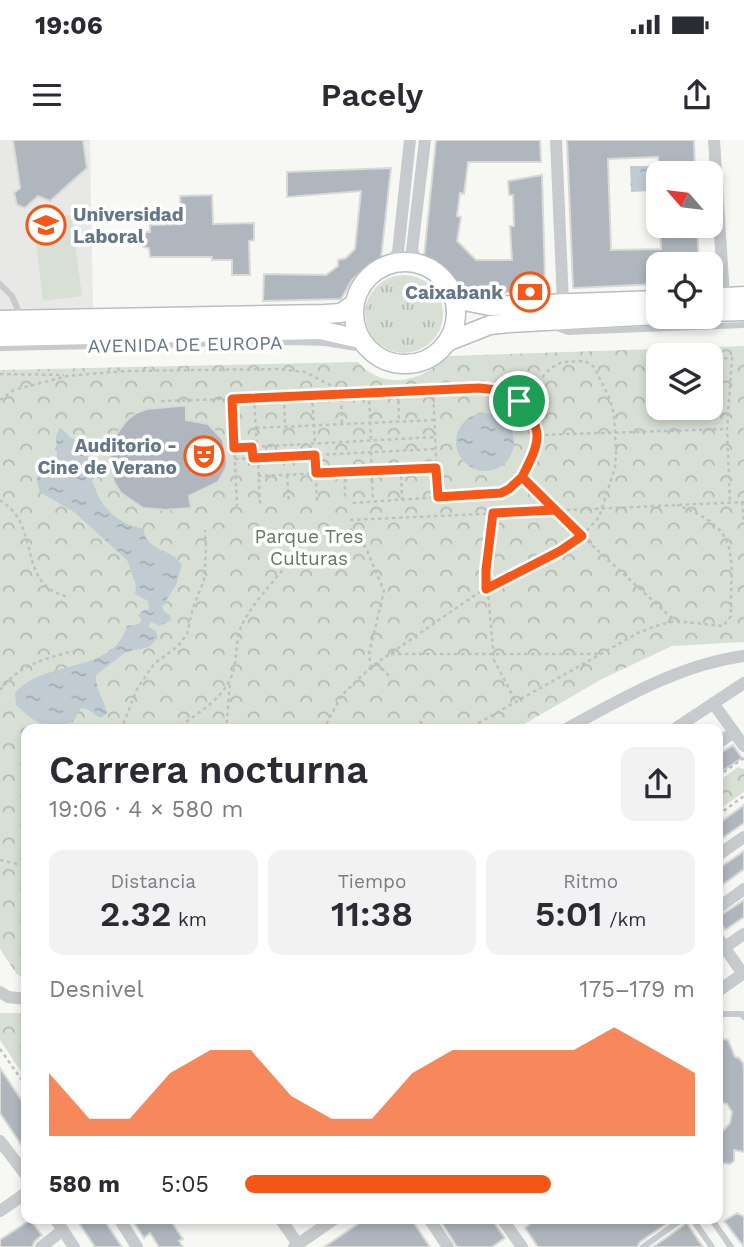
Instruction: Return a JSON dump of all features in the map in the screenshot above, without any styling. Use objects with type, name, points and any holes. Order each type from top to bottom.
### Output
[{"type":"main road","points":[[364,344],[355,328],[354,304],[367,279],[391,264],[418,264],[440,276],[454,299],[456,314],[447,342]]},
{"type":"main road","points":[[723,297],[744,296]]},
{"type":"main road","points":[[454,299],[490,306],[646,300]]},
{"type":"main road","name":"AVENIDA DE EUROPA","points":[[0,320],[333,314],[341,313],[354,304]]},
{"type":"main road","points":[[723,312],[744,311]]},
{"type":"main road","name":"AVENIDA DE EUROPA","points":[[0,337],[320,330],[364,344],[380,359],[410,365],[430,357],[447,342],[490,325],[646,316]]},
{"type":"street","points":[[391,264],[398,252],[410,140]]},
{"type":"street","points":[[418,264],[412,250],[425,140]]},
{"type":"street","points":[[556,140],[563,303]]},
{"type":"street","points":[[714,140],[716,252]]},
{"type":"street","points":[[576,724],[669,676],[713,661],[744,656]]},
{"type":"street","points":[[682,724],[744,682]]},
{"type":"street","points":[[713,703],[744,746]]},
{"type":"street","points":[[723,740],[734,732]]},
{"type":"street","points":[[723,851],[744,836]]},
{"type":"street","points":[[723,904],[744,889]]},
{"type":"street","points":[[723,944],[744,934]]},
{"type":"street","points":[[723,950],[743,974],[723,988]]},
{"type":"street","points":[[0,991],[8,997],[21,998]]},
{"type":"street","points":[[0,1141],[21,1168]]},
{"type":"street","points":[[0,1211],[21,1196]]},
{"type":"street","points":[[123,1224],[137,1247]]},
{"type":"street","points":[[283,1224],[296,1246],[327,1224]]},
{"type":"street","points":[[433,1224],[448,1247]]},
{"type":"street","points":[[506,1224],[522,1247]]},
{"type":"street","points":[[41,1247],[60,1225],[74,1247]]},
{"type":"lane","points":[[0,284],[12,296],[21,320]]},
{"type":"lane","name":"AVENIDA DE EUROPA","points":[[538,321],[568,332],[744,326]]},
{"type":"lane","name":"AVENIDA DE EUROPA","points":[[0,348],[295,342],[364,344]]},
{"type":"lane","points":[[723,1014],[742,1014],[744,1017]]},
{"type":"lane","points":[[642,1247],[675,1224]]},
{"type":"lane","points":[[697,1224],[712,1247]]},
{"type":"lane","points":[[715,1224],[731,1247]]},
{"type":"path","points":[[723,358],[732,358],[727,429],[730,503]]},
{"type":"path","points":[[326,724],[342,695],[371,667],[486,589],[560,551],[582,536],[595,522],[603,507],[615,468],[615,433],[610,399],[594,367],[585,361],[562,362],[551,368],[519,401]]},
{"type":"path","points":[[0,374],[67,376],[125,371],[279,369],[305,372],[341,395],[342,424]]},
{"type":"path","points":[[0,400],[14,390],[67,376]]},
{"type":"path","points":[[162,401],[479,388],[498,390],[519,401],[537,427],[536,448],[522,477],[501,493],[351,503]]},
{"type":"path","points":[[433,390],[438,497]]},
{"type":"path","points":[[398,392],[399,422]]},
{"type":"path","points":[[369,394],[371,442]]},
{"type":"path","points":[[312,396],[314,444]]},
{"type":"path","points":[[284,397],[285,426]]},
{"type":"path","points":[[254,398],[254,447],[260,504]]},
{"type":"path","points":[[232,399],[237,506]]},
{"type":"path","points":[[256,428],[434,420]]},
{"type":"path","points":[[538,435],[727,429]]},
{"type":"path","points":[[234,448],[435,437]]},
{"type":"path","points":[[235,459],[435,449]]},
{"type":"path","points":[[371,452],[373,501]]},
{"type":"path","points":[[315,455],[317,501]]},
{"type":"path","points":[[258,476],[436,468]]},
{"type":"path","points":[[401,469],[402,500]]},
{"type":"path","points":[[345,472],[345,500]]},
{"type":"path","points":[[287,475],[289,503]]},
{"type":"path","points":[[522,477],[675,621]]},
{"type":"path","points":[[0,500],[19,519],[37,576],[59,595],[69,597]]},
{"type":"path","points":[[350,520],[743,502],[744,525]]},
{"type":"path","points":[[477,724],[638,634],[675,621],[723,626],[726,624],[731,616],[732,551],[726,537],[712,522],[677,505]]},
{"type":"path","points":[[493,513],[486,570],[493,654],[516,702]]},
{"type":"path","points":[[350,529],[366,548],[384,591],[369,654],[371,667]]},
{"type":"path","points":[[123,724],[137,689],[154,664],[178,646],[187,634],[204,580],[205,530]]},
{"type":"path","points":[[226,724],[237,635],[244,620],[297,551]]},
{"type":"path","points":[[0,690],[9,678],[27,666],[73,651]]},
{"type":"path","points":[[391,654],[601,654]]},
{"type":"path","points":[[377,663],[391,678]]},
{"type":"path","points":[[183,724],[209,705],[230,684]]},
{"type":"path","points":[[723,773],[744,758]]},
{"type":"path","points":[[723,811],[744,796]]},
{"type":"path","points":[[0,860],[21,865]]},
{"type":"path","points":[[0,1049],[21,1079]]},
{"type":"shaded area","name":"Universidad Laboral","points":[[0,140],[90,140],[93,310],[0,311]]},
{"type":"green space","points":[[71,215],[82,296],[43,301],[33,220]]},
{"type":"green space","points":[[404,275],[419,278],[431,287],[440,299],[443,314],[440,329],[431,341],[419,350],[404,353],[389,350],[377,341],[368,329],[365,314],[368,299],[377,287],[389,278]]},
{"type":"green space","name":"Parque Tres Culturas","points":[[744,346],[744,642],[672,646],[602,679],[524,724],[21,724],[21,977],[0,949],[0,370],[358,362],[368,371],[391,380],[403,380],[427,372],[448,356],[646,349],[646,420],[723,420],[723,347]]},
{"type":"green space","points":[[738,767],[744,769],[744,792],[723,807],[723,778]]},
{"type":"green space","points":[[0,1013],[21,1013],[21,1072],[0,1040]]},
{"type":"water","points":[[630,166],[646,166],[646,191],[631,192]]},
{"type":"water","points":[[479,413],[491,413],[506,421],[514,436],[514,448],[506,463],[491,471],[479,471],[464,463],[456,448],[456,436],[464,421]]},
{"type":"water","points":[[60,427],[71,438],[87,445],[94,487],[107,509],[117,518],[144,529],[145,536],[153,546],[172,555],[182,565],[176,585],[162,607],[171,620],[159,626],[152,621],[148,626],[156,631],[158,638],[149,647],[126,652],[96,675],[107,714],[100,718],[81,708],[73,722],[42,724],[16,705],[15,693],[28,682],[43,675],[93,660],[108,652],[119,642],[127,626],[139,624],[142,619],[138,616],[149,609],[148,601],[135,594],[136,586],[127,560],[74,512],[40,492],[38,475],[43,467],[57,457],[56,436]]},
{"type":"building","points":[[13,140],[83,140],[87,168],[50,201],[38,196],[25,208],[17,205],[14,193],[20,188]]},
{"type":"building","points":[[436,140],[540,140],[541,162],[468,162],[464,194],[460,193],[457,216],[461,217],[457,241],[476,260],[512,260],[510,226],[514,226],[513,195],[509,195],[508,181],[542,175],[545,280],[540,290],[487,294],[459,288],[455,279],[443,267],[424,257]]},
{"type":"building","points":[[567,140],[694,140],[695,161],[658,161],[658,157],[608,159],[611,250],[661,249],[661,238],[698,238],[698,252],[646,252],[646,285],[573,288]]},
{"type":"building","points":[[391,168],[381,258],[369,264],[352,280],[341,299],[263,301],[264,274],[326,275],[338,266],[338,260],[346,258],[355,249],[361,191],[287,197],[287,172]]},
{"type":"building","points":[[212,195],[213,224],[254,223],[254,240],[249,241],[250,275],[232,275],[232,260],[212,260],[212,257],[150,257],[149,248],[143,247],[143,232],[150,232],[150,225],[181,224],[180,196]]},
{"type":"building","points":[[186,406],[186,420],[208,424],[223,440],[226,468],[218,482],[189,496],[191,508],[143,508],[121,493],[114,482],[109,463],[113,439],[127,420],[136,413],[147,409]]},
{"type":"building","points":[[733,745],[742,758],[723,771],[723,752]]},
{"type":"building","points":[[744,805],[744,823],[723,838],[723,820]]},
{"type":"building","points":[[744,851],[744,869],[723,884],[723,866]]},
{"type":"building","points":[[744,900],[744,917],[725,930],[723,914]]},
{"type":"building","points":[[723,1039],[728,1040],[735,1057],[743,1063],[744,1070],[744,1152],[734,1150],[734,1161],[730,1164],[723,1164],[723,1131],[730,1123],[732,1112],[727,1104],[723,1103]]},
{"type":"building","points":[[0,1068],[21,1100],[21,1144],[0,1113]]},
{"type":"building","points":[[737,1213],[744,1217],[744,1247],[724,1221]]},
{"type":"building","points":[[24,1224],[33,1224],[42,1235],[32,1247],[0,1247],[0,1240]]},
{"type":"building","points":[[80,1224],[107,1224],[122,1247],[95,1247]]},
{"type":"building","points":[[135,1224],[173,1224],[183,1239],[179,1241],[183,1247],[159,1247],[150,1233],[144,1238]]},
{"type":"building","points":[[358,1224],[415,1224],[430,1247],[324,1247]]},
{"type":"building","points":[[443,1224],[495,1224],[505,1238],[492,1247],[457,1247]]},
{"type":"building","points":[[530,1224],[666,1224],[637,1247],[538,1247],[525,1228]]},
{"type":"building","points":[[687,1224],[703,1247],[653,1247]]},
{"type":"place","name":"Universidad Laboral","points":[[46,225]]},
{"type":"place","name":"Caixabank","points":[[530,292]]},
{"type":"place","name":"Auditorio - Cine de Verano","points":[[204,456]]},
{"type":"route","points":[[519,401],[498,390],[479,388],[232,399],[234,448],[252,447],[253,458],[315,455],[316,473],[436,468],[438,497],[501,493],[522,477],[555,510],[493,513],[486,589],[560,551],[582,536],[522,477],[538,438],[537,427],[519,401]]}]
